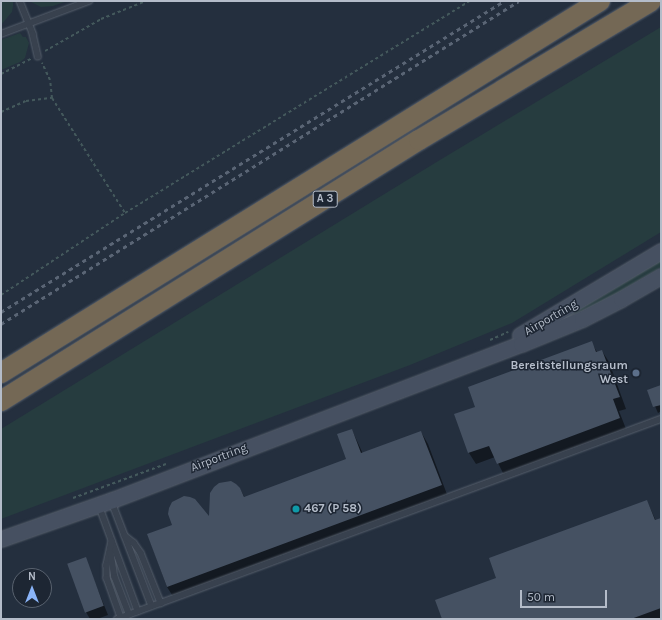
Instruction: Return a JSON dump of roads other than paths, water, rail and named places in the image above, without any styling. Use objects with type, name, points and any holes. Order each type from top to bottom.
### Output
[{"type":"highway","name":"A 3","points":[[1,373],[600,1]]},
{"type":"highway","name":"A 3","points":[[1,401],[419,140],[651,1]]},
{"type":"street","name":"Airportring","points":[[436,375],[511,340],[571,306],[661,251]]},
{"type":"street","name":"Airportring","points":[[1,539],[105,503],[436,375],[521,344],[582,319],[661,276]]},
{"type":"lane","points":[[20,1],[29,24],[38,56]]},
{"type":"lane","points":[[1,34],[89,1]]},
{"type":"lane","points":[[112,541],[107,565],[107,578],[119,618],[661,419]]},
{"type":"lane","points":[[105,503],[125,536],[152,606]]},
{"type":"lane","points":[[105,503],[112,541],[138,611]]},
{"type":"lane","points":[[125,536],[134,543],[141,553],[161,603]]},
{"type":"lane","points":[[112,541],[112,565],[129,614]]},
{"type":"railway","points":[[1,312],[504,1]]},
{"type":"railway","points":[[1,324],[519,1]]},
{"type":"place","name":"Bereitstellungsraum West","points":[[636,373]]},
{"type":"place","name":"467 (P 58)","points":[[296,509]]}]
